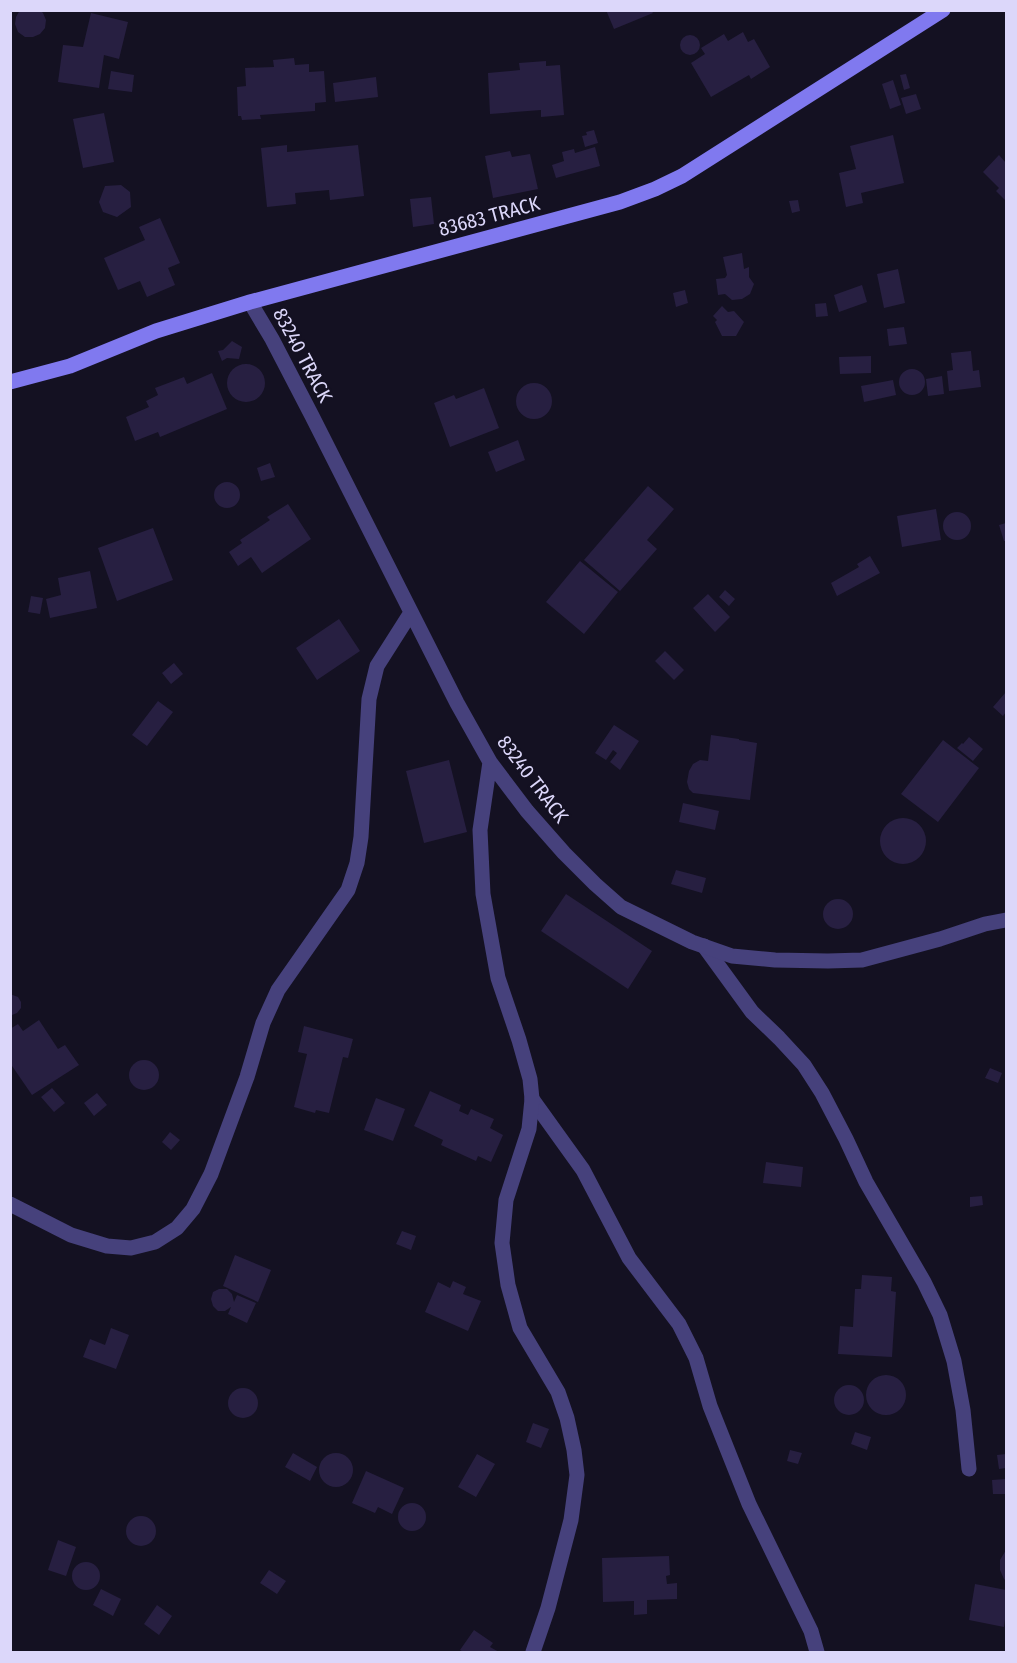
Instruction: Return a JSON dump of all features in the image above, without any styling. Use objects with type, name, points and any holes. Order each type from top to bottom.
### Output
[{"type":"street","name":"83683 TRACK","points":[[10,382],[70,366],[156,331],[250,302],[620,202],[655,189],[682,176],[943,10]]},
{"type":"street","name":"83240 TRACK","points":[[250,302],[317,426],[410,614],[490,762],[556,845],[621,907],[654,924],[732,956],[775,960],[862,960],[1006,920]]},
{"type":"street","points":[[10,1204],[71,1235],[107,1246],[132,1248],[155,1242],[177,1228],[194,1209],[211,1174],[247,1077],[263,1023],[278,990],[342,898],[351,881],[357,863],[361,837],[369,699],[377,666],[410,614]]},
{"type":"street","points":[[490,762],[480,830],[483,894],[498,978],[530,1079],[532,1099],[529,1129],[506,1200],[502,1243],[508,1285],[520,1328],[558,1392],[567,1418],[577,1475],[571,1520],[548,1608],[533,1653]]},
{"type":"street","points":[[704,946],[752,1012],[804,1065],[822,1093],[866,1182],[924,1282],[940,1315],[954,1361],[963,1410],[969,1469]]},
{"type":"street","points":[[532,1099],[583,1170],[629,1258],[679,1324],[696,1358],[710,1406],[749,1504],[811,1631],[817,1653]]},
{"type":"building","points":[[20,10],[40,10],[43,13],[46,20],[45,28],[40,34],[25,37],[18,32],[15,24]]},
{"type":"building","points":[[606,10],[651,10],[653,13],[614,29]]},
{"type":"building","points":[[91,13],[128,22],[119,59],[104,55],[99,88],[58,82],[63,45],[83,47]]},
{"type":"building","points":[[743,32],[748,42],[754,39],[770,67],[751,79],[749,75],[711,97],[691,63],[705,54],[701,48],[724,34],[728,41]]},
{"type":"building","points":[[690,35],[697,38],[700,45],[697,52],[690,55],[683,52],[680,45],[683,38]]},
{"type":"building","points":[[294,58],[295,65],[309,64],[309,72],[324,71],[326,102],[315,103],[315,111],[260,115],[261,119],[242,120],[241,116],[238,116],[237,87],[246,86],[245,68],[274,67],[273,60]]},
{"type":"building","points":[[546,61],[546,66],[560,65],[564,115],[541,117],[541,110],[490,114],[488,73],[520,70],[519,63]]},
{"type":"building","points":[[111,71],[134,75],[132,92],[108,89]]},
{"type":"building","points":[[906,74],[910,88],[904,90],[900,75]]},
{"type":"building","points":[[376,77],[378,97],[335,102],[333,83]]},
{"type":"building","points":[[893,80],[901,105],[890,109],[882,84]]},
{"type":"building","points":[[916,94],[921,109],[906,114],[901,98]]},
{"type":"building","points":[[104,113],[114,162],[83,168],[73,119]]},
{"type":"building","points":[[594,130],[598,143],[585,147],[582,136]]},
{"type":"building","points":[[893,135],[904,183],[861,193],[863,203],[846,207],[839,173],[856,169],[850,146]]},
{"type":"building","points":[[287,145],[287,152],[358,145],[364,196],[330,200],[329,190],[295,193],[296,204],[267,207],[261,148]]},
{"type":"building","points":[[595,147],[600,166],[556,178],[552,165],[564,161],[562,152],[574,149],[575,153]]},
{"type":"building","points":[[510,151],[512,157],[530,154],[538,189],[493,198],[485,156]]},
{"type":"building","points":[[999,155],[1006,163],[1006,201],[996,191],[999,188],[983,172]]},
{"type":"building","points":[[121,185],[130,192],[131,207],[117,217],[103,212],[99,202],[105,186]]},
{"type":"building","points":[[431,197],[434,224],[413,227],[410,199]]},
{"type":"building","points":[[798,200],[800,211],[792,213],[789,201]]},
{"type":"building","points":[[160,218],[180,263],[168,268],[175,285],[147,297],[140,281],[118,290],[104,258],[145,240],[139,227]]},
{"type":"building","points":[[742,253],[744,269],[749,267],[749,277],[754,284],[750,294],[742,299],[732,300],[725,294],[718,295],[716,279],[725,278],[727,275],[723,257]]},
{"type":"building","points":[[898,269],[905,303],[884,308],[877,274]]},
{"type":"building","points":[[862,285],[867,302],[839,312],[834,295]]},
{"type":"building","points":[[685,290],[688,303],[676,307],[673,293]]},
{"type":"building","points":[[826,303],[828,316],[816,317],[815,304]]},
{"type":"building","points":[[722,306],[728,312],[734,311],[744,322],[736,336],[722,336],[715,322],[717,320],[713,316]]},
{"type":"building","points":[[904,327],[907,344],[889,346],[887,329]]},
{"type":"building","points":[[232,341],[242,347],[239,359],[227,358],[222,361],[218,351],[223,350]]},
{"type":"building","points":[[971,351],[973,371],[979,370],[981,387],[949,391],[947,371],[953,370],[951,353]]},
{"type":"building","points":[[871,356],[871,373],[840,374],[839,357]]},
{"type":"building","points":[[246,364],[253,365],[259,370],[264,376],[264,390],[259,396],[253,401],[246,402],[239,401],[233,396],[228,390],[227,383],[228,376],[233,370],[239,365]]},
{"type":"building","points":[[912,369],[921,373],[925,382],[921,391],[912,395],[903,391],[899,382],[903,373]]},
{"type":"building","points":[[212,373],[227,409],[160,437],[158,432],[135,441],[126,417],[149,407],[146,401],[158,395],[155,388],[184,377],[187,384]]},
{"type":"building","points":[[942,376],[944,394],[928,396],[926,379]]},
{"type":"building","points":[[893,380],[896,395],[864,402],[861,386]]},
{"type":"building","points":[[534,383],[547,388],[552,401],[547,414],[534,419],[521,414],[516,401],[521,388]]},
{"type":"building","points":[[484,388],[499,428],[450,447],[434,403],[454,395],[456,399]]},
{"type":"building","points":[[518,440],[525,460],[496,472],[488,452]]},
{"type":"building","points":[[270,463],[275,477],[261,481],[257,468]]},
{"type":"building","points":[[227,482],[236,486],[240,495],[236,504],[227,508],[218,504],[214,495],[218,486]]},
{"type":"building","points":[[648,486],[674,509],[647,540],[657,549],[620,591],[584,560]]},
{"type":"building","points":[[288,504],[311,539],[262,573],[251,557],[238,566],[229,552],[242,543],[240,540],[270,520],[267,517]]},
{"type":"building","points":[[936,509],[941,540],[902,547],[897,516]]},
{"type":"building","points":[[957,512],[967,516],[971,526],[967,536],[957,540],[947,536],[943,526],[947,516]]},
{"type":"building","points":[[1006,523],[1006,541],[1004,541],[999,525]]},
{"type":"building","points":[[153,528],[173,580],[117,601],[98,548]]},
{"type":"building","points":[[870,556],[880,573],[837,596],[831,583],[859,567],[857,564]]},
{"type":"building","points":[[580,561],[618,592],[584,634],[546,602]]},
{"type":"building","points":[[90,571],[97,608],[50,618],[46,599],[61,595],[58,578]]},
{"type":"building","points":[[725,590],[735,599],[729,606],[719,597]]},
{"type":"building","points":[[708,594],[730,617],[715,632],[693,608]]},
{"type":"building","points":[[31,596],[43,598],[40,614],[28,612]]},
{"type":"building","points":[[339,619],[360,651],[317,680],[296,648]]},
{"type":"building","points":[[665,651],[684,670],[674,680],[655,661]]},
{"type":"building","points":[[174,663],[183,674],[171,684],[162,673]]},
{"type":"building","points":[[1006,692],[1006,712],[1003,716],[993,707]]},
{"type":"building","points":[[158,701],[173,712],[147,746],[132,735]]},
{"type":"building","points":[[614,725],[639,741],[620,770],[610,762],[617,753],[613,750],[606,760],[595,753]]},
{"type":"building","points":[[711,735],[757,743],[750,800],[693,793],[689,789],[687,782],[693,764],[700,760],[708,761]]},
{"type":"building","points":[[969,737],[983,749],[973,761],[957,748]]},
{"type":"building","points":[[943,740],[979,768],[938,822],[901,794]]},
{"type":"building","points":[[449,760],[467,832],[424,843],[406,771]]},
{"type":"building","points":[[683,803],[719,811],[715,830],[679,822]]},
{"type":"building","points":[[903,818],[919,825],[926,841],[919,857],[903,864],[887,857],[880,841],[887,825]]},
{"type":"building","points":[[676,870],[706,878],[702,893],[671,884]]},
{"type":"building","points":[[566,894],[652,951],[628,989],[541,931]]},
{"type":"building","points":[[838,899],[849,903],[853,914],[849,925],[838,929],[827,925],[823,914],[827,903]]},
{"type":"building","points":[[10,994],[18,997],[21,1002],[21,1008],[12,1015],[10,1015]]},
{"type":"building","points":[[39,1020],[58,1049],[65,1045],[79,1065],[32,1095],[10,1063],[10,1029],[18,1024],[23,1031]]},
{"type":"building","points":[[304,1026],[353,1039],[348,1058],[343,1057],[329,1113],[316,1110],[315,1113],[294,1107],[307,1054],[298,1052]]},
{"type":"building","points":[[144,1060],[150,1061],[158,1069],[158,1081],[150,1089],[144,1090],[138,1089],[130,1081],[129,1075],[130,1069],[138,1061]]},
{"type":"building","points":[[990,1068],[1002,1073],[998,1083],[985,1078]]},
{"type":"building","points":[[52,1088],[65,1103],[54,1112],[41,1097]]},
{"type":"building","points":[[430,1091],[461,1105],[459,1111],[468,1115],[471,1109],[494,1119],[490,1128],[503,1135],[491,1162],[478,1156],[476,1161],[441,1145],[443,1140],[414,1126]]},
{"type":"building","points":[[97,1093],[107,1105],[94,1116],[84,1103]]},
{"type":"building","points":[[376,1098],[405,1109],[393,1141],[364,1130]]},
{"type":"building","points":[[170,1132],[180,1140],[171,1150],[162,1142]]},
{"type":"building","points":[[766,1162],[803,1167],[801,1187],[763,1183]]},
{"type":"building","points":[[982,1196],[983,1205],[970,1207],[970,1197]]},
{"type":"building","points":[[402,1231],[416,1236],[411,1250],[396,1244]]},
{"type":"building","points":[[235,1255],[271,1270],[258,1302],[223,1286]]},
{"type":"building","points":[[862,1275],[892,1277],[891,1291],[896,1292],[892,1357],[838,1354],[840,1326],[853,1327],[855,1289],[861,1289]]},
{"type":"building","points":[[453,1281],[466,1287],[463,1294],[481,1301],[468,1331],[425,1312],[438,1282],[450,1288]]},
{"type":"building","points":[[227,1289],[232,1294],[234,1302],[237,1295],[256,1303],[247,1323],[228,1314],[231,1307],[225,1311],[218,1311],[213,1306],[211,1299],[213,1292]]},
{"type":"building","points":[[111,1328],[129,1335],[116,1369],[83,1357],[90,1339],[105,1345]]},
{"type":"building","points":[[886,1375],[900,1381],[906,1395],[900,1409],[886,1415],[872,1409],[866,1395],[872,1381]]},
{"type":"building","points":[[849,1385],[855,1386],[863,1394],[863,1406],[855,1414],[849,1415],[843,1414],[835,1406],[834,1400],[835,1394],[843,1386]]},
{"type":"building","points":[[243,1388],[249,1389],[257,1397],[257,1409],[249,1417],[243,1418],[237,1417],[229,1409],[228,1403],[229,1397],[237,1389]]},
{"type":"building","points":[[533,1423],[549,1429],[541,1448],[526,1442]]},
{"type":"building","points":[[855,1432],[871,1437],[867,1450],[851,1444]]},
{"type":"building","points":[[790,1450],[802,1453],[798,1464],[787,1461]]},
{"type":"building","points":[[293,1453],[317,1467],[310,1481],[285,1467]]},
{"type":"building","points":[[336,1453],[348,1458],[353,1470],[348,1482],[336,1487],[324,1482],[319,1470],[324,1458]]},
{"type":"building","points":[[477,1454],[495,1464],[476,1497],[458,1487]]},
{"type":"building","points":[[1006,1454],[1006,1468],[999,1469],[997,1455]]},
{"type":"building","points":[[366,1471],[404,1488],[392,1514],[378,1507],[375,1513],[352,1503]]},
{"type":"building","points":[[1006,1479],[1006,1494],[993,1494],[992,1480]]},
{"type":"building","points":[[412,1503],[422,1507],[426,1517],[422,1527],[412,1531],[402,1527],[398,1517],[402,1507]]},
{"type":"building","points":[[141,1516],[152,1520],[156,1531],[152,1542],[141,1546],[130,1542],[126,1531],[130,1520]]},
{"type":"building","points":[[58,1540],[76,1547],[66,1576],[48,1570]]},
{"type":"building","points":[[1006,1550],[1006,1581],[1000,1570],[1000,1560]]},
{"type":"building","points":[[669,1556],[670,1575],[666,1576],[667,1584],[677,1583],[677,1599],[647,1600],[647,1614],[634,1615],[634,1601],[603,1602],[602,1558]]},
{"type":"building","points":[[86,1562],[96,1566],[100,1576],[96,1586],[86,1590],[76,1586],[72,1576],[76,1566]]},
{"type":"building","points":[[269,1570],[286,1581],[277,1594],[260,1583]]},
{"type":"building","points":[[975,1584],[1006,1590],[1004,1627],[969,1620]]},
{"type":"building","points":[[101,1589],[121,1599],[113,1616],[93,1605]]},
{"type":"building","points":[[157,1605],[172,1616],[159,1635],[144,1624]]},
{"type":"building","points":[[474,1630],[493,1643],[490,1647],[499,1652],[463,1652],[460,1650]]}]
